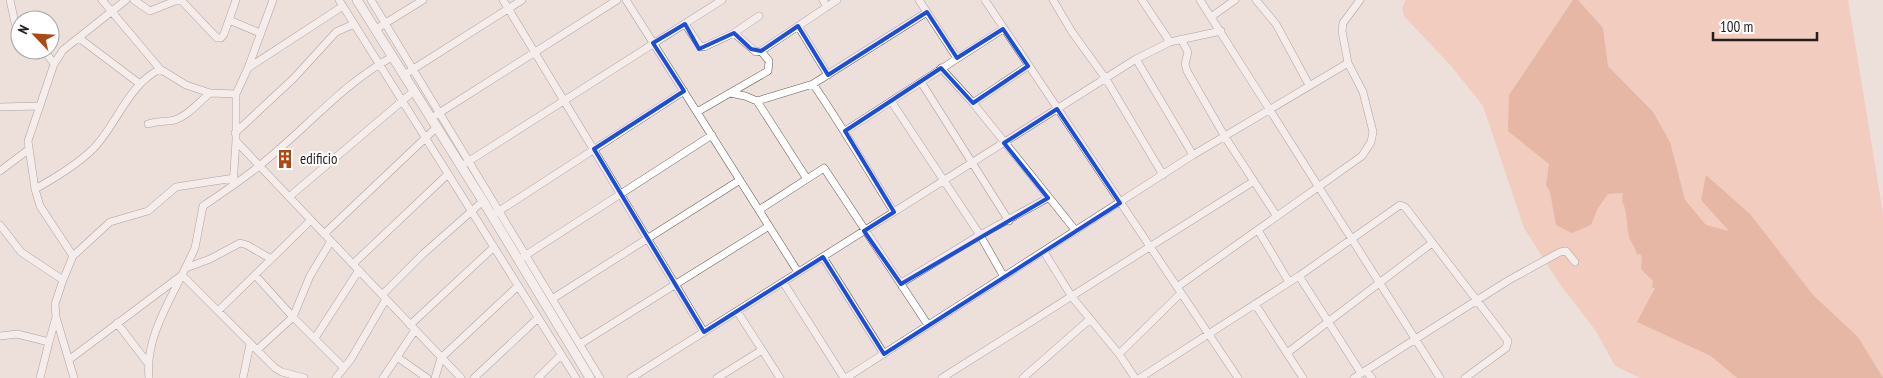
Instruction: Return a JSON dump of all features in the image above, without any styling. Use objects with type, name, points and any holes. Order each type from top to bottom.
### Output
[{"type":"street","points":[[102,0],[160,69],[186,85],[210,93],[236,94]]},
{"type":"street","points":[[73,256],[44,213],[35,189],[28,141],[54,64],[63,50],[126,0]]},
{"type":"street","points":[[134,0],[150,11],[175,1],[182,1],[216,38],[221,38],[224,34],[236,0]]},
{"type":"street","points":[[234,182],[236,94],[248,68],[273,0]]},
{"type":"street","points":[[357,0],[414,91],[465,164],[522,258],[590,378]]},
{"type":"street","points":[[371,0],[413,70],[436,120],[465,164],[483,201],[495,214]]},
{"type":"street","points":[[376,29],[423,0]]},
{"type":"street","points":[[503,0],[704,332]]},
{"type":"street","points":[[404,75],[522,0]]},
{"type":"street","points":[[324,234],[367,196],[425,137],[436,120],[534,52],[617,0]]},
{"type":"street","points":[[626,0],[798,272]]},
{"type":"street","points":[[465,164],[722,0]]},
{"type":"street","points":[[823,0],[827,7]]},
{"type":"street","points":[[734,33],[750,49],[756,52],[837,0]]},
{"type":"street","points":[[919,0],[957,58]]},
{"type":"street","points":[[985,0],[1238,378]]},
{"type":"street","points":[[1054,0],[1072,32],[1106,79],[1163,174]]},
{"type":"street","points":[[1142,0],[1170,42]]},
{"type":"street","points":[[1200,0],[1440,378]]},
{"type":"street","points":[[1211,17],[1235,0]]},
{"type":"street","points":[[1256,0],[1276,24],[1310,85]]},
{"type":"street","points":[[1176,287],[1362,156],[1371,142],[1373,132],[1368,108],[1363,92],[1348,63],[1342,27],[1360,0]]},
{"type":"street","points":[[248,68],[341,3],[576,378]]},
{"type":"street","points":[[757,102],[813,84],[927,12]]},
{"type":"street","points":[[685,24],[697,45],[704,47],[734,33],[759,16]]},
{"type":"street","points":[[229,20],[260,33]]},
{"type":"street","points":[[235,133],[294,78],[336,32],[354,24]]},
{"type":"street","points":[[798,26],[828,75]]},
{"type":"street","points":[[845,131],[1003,29]]},
{"type":"street","points":[[631,378],[1136,59],[1170,42],[1220,31]]},
{"type":"street","points":[[79,38],[140,84]]},
{"type":"street","points":[[1181,39],[1188,52],[1185,64],[1187,71],[1225,137],[1276,215]]},
{"type":"street","points":[[698,112],[768,71],[769,61],[761,50]]},
{"type":"street","points":[[149,378],[147,362],[156,329],[186,268],[198,237],[203,206],[234,182],[260,166],[379,64],[392,57]]},
{"type":"street","points":[[1136,59],[1193,155]]},
{"type":"street","points":[[51,60],[54,64]]},
{"type":"street","points":[[783,282],[845,378],[1193,155],[1348,63]]},
{"type":"street","points":[[973,103],[1028,66]]},
{"type":"street","points":[[941,68],[973,103],[1076,231]]},
{"type":"street","points":[[35,189],[58,177],[90,151],[115,121],[127,100],[140,84],[148,75],[160,69]]},
{"type":"street","points":[[921,82],[1009,220]]},
{"type":"street","points":[[813,84],[845,131],[858,157],[894,212]]},
{"type":"street","points":[[289,197],[401,100],[414,91]]},
{"type":"street","points":[[495,214],[684,91]]},
{"type":"street","points":[[148,124],[161,119],[174,120],[196,106],[210,93]]},
{"type":"street","points":[[730,93],[745,96],[757,102],[807,179]]},
{"type":"street","points":[[891,101],[980,235],[1004,277]]},
{"type":"street","points":[[0,107],[39,106]]},
{"type":"street","points":[[522,258],[712,135]]},
{"type":"street","points":[[236,141],[461,378]]},
{"type":"street","points":[[0,171],[28,150]]},
{"type":"street","points":[[759,210],[824,168],[928,325]]},
{"type":"street","points":[[353,264],[448,174]]},
{"type":"street","points":[[552,299],[740,180]]},
{"type":"street","points":[[942,378],[1254,181]]},
{"type":"street","points":[[74,378],[70,359],[56,318],[55,304],[73,256],[110,222],[148,211],[176,187],[234,182]]},
{"type":"street","points":[[902,286],[903,282],[980,235],[1048,198]]},
{"type":"street","points":[[336,378],[351,359],[384,297],[470,210],[483,201]]},
{"type":"street","points":[[1140,378],[1299,276],[1400,205],[1405,206],[1508,341],[1508,344],[1465,378]]},
{"type":"street","points":[[218,311],[311,220]]},
{"type":"street","points":[[0,225],[21,252],[63,280]]},
{"type":"street","points":[[580,344],[769,226]]},
{"type":"street","points":[[1258,230],[1289,282]]},
{"type":"street","points":[[257,350],[293,317],[310,276],[331,241]]},
{"type":"street","points":[[186,268],[210,259],[240,243],[246,244],[271,259]]},
{"type":"street","points":[[1287,354],[1432,243]]},
{"type":"street","points":[[383,378],[413,327],[494,247]]},
{"type":"street","points":[[1044,252],[1072,297],[1119,354],[1135,378]]},
{"type":"street","points":[[1354,378],[1476,301],[1560,252],[1566,252],[1576,262]]},
{"type":"street","points":[[822,257],[884,354]]},
{"type":"street","points":[[522,258],[552,299],[600,378]]},
{"type":"street","points":[[315,338],[359,270]]},
{"type":"street","points":[[182,275],[250,344],[282,372],[304,378]]},
{"type":"street","points":[[70,359],[182,275]]},
{"type":"street","points":[[255,275],[293,317],[343,367]]},
{"type":"street","points":[[1299,276],[1363,372],[1372,378]]},
{"type":"street","points":[[435,378],[441,358],[518,286]]},
{"type":"street","points":[[1119,354],[1181,294]]},
{"type":"street","points":[[1255,304],[1303,378]]},
{"type":"street","points":[[737,311],[780,378]]},
{"type":"street","points":[[40,378],[56,318]]},
{"type":"street","points":[[474,378],[538,318]]},
{"type":"street","points":[[1023,378],[1090,319]]},
{"type":"street","points":[[117,323],[147,362]]},
{"type":"street","points":[[0,336],[17,334],[49,342]]},
{"type":"street","points":[[243,378],[250,344]]},
{"type":"street","points":[[718,378],[762,350]]},
{"type":"street","points":[[538,378],[562,355]]},
{"type":"street","points":[[396,357],[427,378]]},
{"type":"highlighted area","points":[[927,12],[957,58],[1003,29],[1028,66],[973,103],[941,68],[845,131],[894,212],[864,231],[901,284],[1048,198],[1004,143],[1057,109],[1120,203],[884,354],[823,257],[704,332],[594,149],[684,91],[653,43],[685,24],[699,49],[734,33],[751,49],[761,51],[798,26],[828,75]]},
{"type":"shaded area","points":[[1406,0],[1848,0],[1883,214],[1883,378],[1640,378],[1615,366],[1596,331],[1559,283],[1524,228],[1483,106],[1452,67],[1404,16],[1402,8]]},
{"type":"shaded area","points":[[1573,0],[1578,0],[1603,28],[1608,66],[1653,112],[1670,142],[1685,200],[1706,225],[1729,231],[1701,200],[1706,175],[1750,214],[1813,295],[1858,337],[1883,378],[1737,378],[1711,356],[1637,322],[1655,288],[1652,288],[1653,281],[1641,269],[1642,257],[1640,254],[1637,255],[1629,236],[1622,201],[1623,193],[1608,194],[1598,208],[1591,225],[1572,233],[1556,225],[1550,192],[1546,185],[1549,164],[1508,131],[1509,95]]},
{"type":"place","name":"edificio","points":[[285,159]]}]
